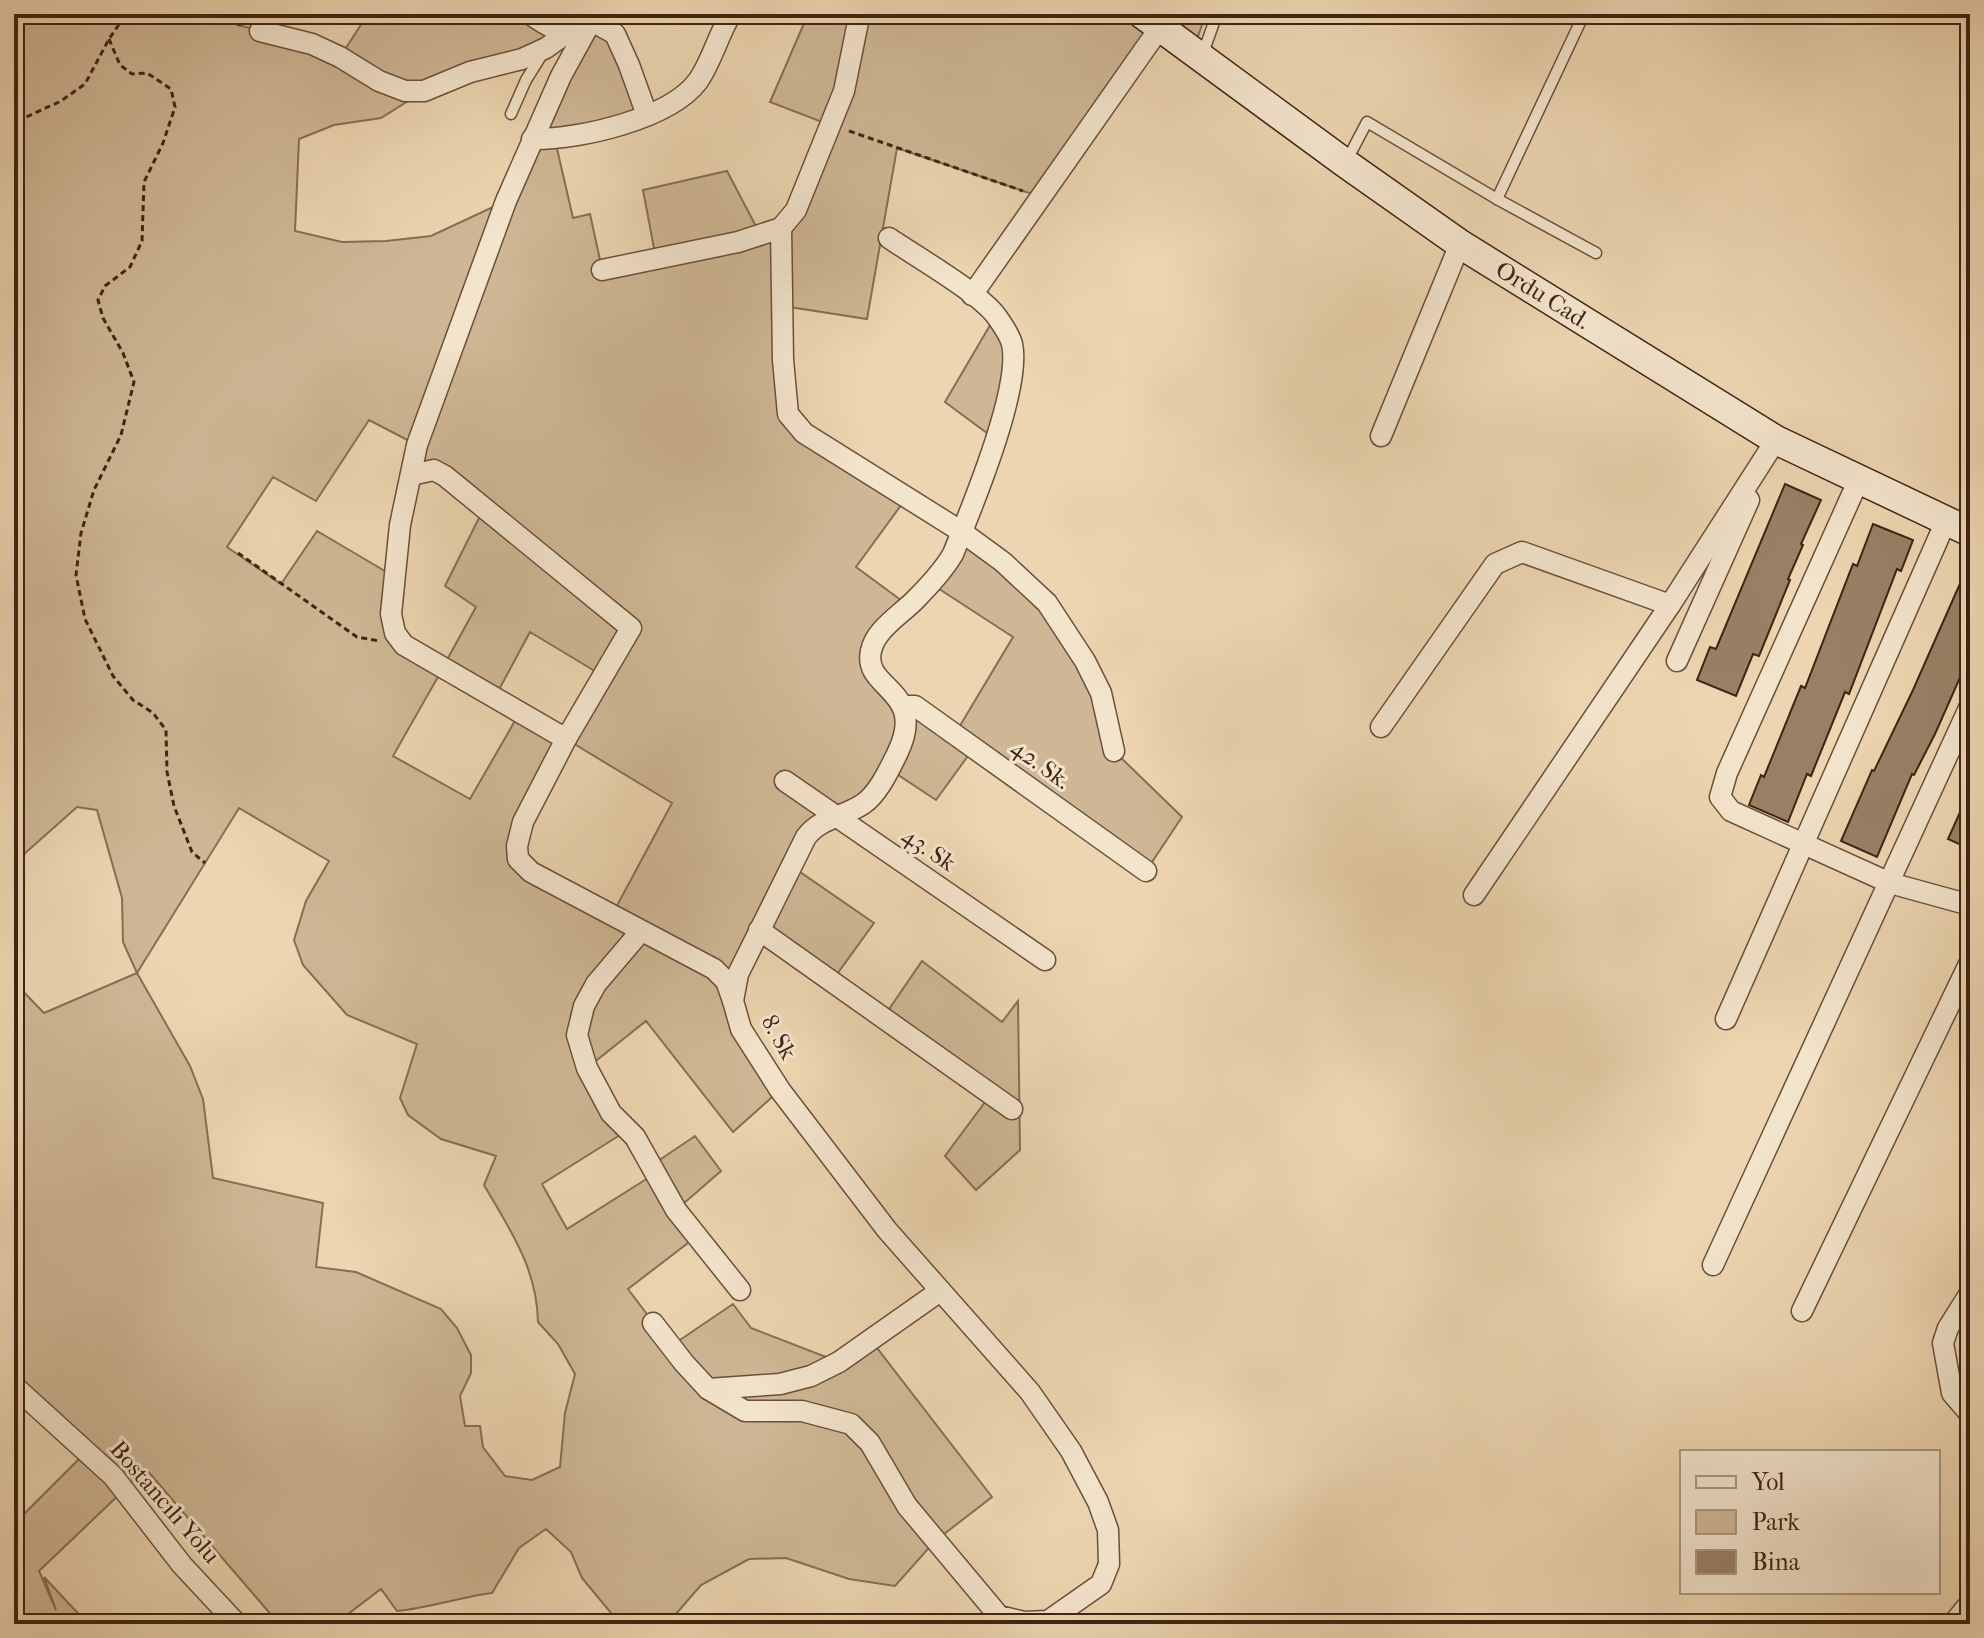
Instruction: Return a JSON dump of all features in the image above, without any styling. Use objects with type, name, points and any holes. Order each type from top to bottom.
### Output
[{"type":"main road","name":"Ordu Cad.","points":[[1156,18],[1201,57],[1460,244],[1776,440],[1958,526]]},
{"type":"street","points":[[530,14],[550,28],[571,30]]},
{"type":"street","points":[[532,139],[555,140],[591,133],[666,108],[697,81],[731,14]]},
{"type":"street","points":[[602,270],[738,242],[781,228],[796,210],[844,91],[858,22],[856,14]]},
{"type":"street","points":[[260,31],[312,44],[379,81],[405,91],[424,91],[470,72],[522,59],[546,48],[592,17]]},
{"type":"street","points":[[592,17],[615,34],[647,115]]},
{"type":"street","points":[[566,739],[404,645],[395,633],[391,614],[400,525],[417,445],[506,201],[532,139],[592,17]]},
{"type":"street","points":[[972,295],[1041,197],[1156,18]]},
{"type":"street","points":[[781,228],[783,360],[788,414],[804,433],[962,532],[1003,562],[1047,603],[1085,661],[1101,693],[1114,751]]},
{"type":"street","points":[[889,238],[996,315],[1012,343],[1011,376],[986,468],[962,532],[945,567],[879,633],[870,652],[875,671],[903,706]]},
{"type":"street","points":[[1381,436],[1460,244]]},
{"type":"street","points":[[1474,895],[1670,605],[1776,440]]},
{"type":"street","points":[[1677,661],[1776,440]]},
{"type":"street","points":[[411,475],[434,470],[445,476],[631,628],[566,739],[523,822],[517,846],[518,859],[531,872],[714,969],[726,981],[733,1001]]},
{"type":"street","points":[[1859,479],[1720,797],[1731,811],[1890,883],[1970,905]]},
{"type":"street","points":[[1726,1019],[1803,844],[1958,526]]},
{"type":"street","points":[[1381,727],[1495,564],[1522,552],[1670,605]]},
{"type":"street","name":"8. Sk","points":[[708,1389],[745,1411],[802,1411],[851,1424],[870,1443],[907,1506],[999,1616],[1024,1622],[1048,1621],[1101,1584],[1109,1564],[1108,1530],[1098,1502],[1071,1451],[1030,1392],[887,1230],[780,1090],[741,1029],[733,1001],[738,974],[806,837],[814,826],[865,803],[898,753],[908,727],[903,706]]},
{"type":"street","name":"42. Sk.","points":[[903,706],[915,706],[1146,871]]},
{"type":"street","points":[[1713,1265],[1970,706]]},
{"type":"street","name":"43. Sk","points":[[785,781],[1045,960]]},
{"type":"street","points":[[759,930],[1012,1109]]},
{"type":"street","points":[[641,931],[596,984],[584,1006],[577,1035],[587,1068],[611,1113],[635,1137],[676,1210],[740,1290]]},
{"type":"street","points":[[1802,1311],[1970,962]]},
{"type":"street","points":[[653,1323],[708,1389],[780,1384],[811,1376],[839,1362],[940,1291]]},
{"type":"street","points":[[1970,1293],[1948,1328],[1943,1343],[1952,1393],[1970,1414]]},
{"type":"street","name":"Bostancılı Yolu","points":[[14,1386],[113,1476],[182,1565],[237,1624]]},
{"type":"street","points":[[1953,1624],[1970,1603]]},
{"type":"lane","points":[[1201,57],[1217,14]]},
{"type":"lane","points":[[1497,199],[1584,14]]},
{"type":"lane","points":[[511,114],[526,80],[546,48]]},
{"type":"lane","points":[[1345,163],[1367,122],[1596,253]]},
{"type":"path","points":[[14,132],[24,118],[61,101],[85,84],[126,14]]},
{"type":"path","points":[[199,14],[260,31]]},
{"type":"path","points":[[109,39],[120,65],[132,74],[147,73],[171,89],[175,107],[163,143],[144,182],[142,241],[130,267],[105,286],[98,300],[103,318],[123,353],[134,382],[121,435],[94,490],[81,533],[76,575],[85,619],[113,676],[133,700],[153,713],[166,730],[167,772],[174,806],[192,852],[205,863]]},
{"type":"path","points":[[831,124],[1041,197]]},
{"type":"path","points":[[238,553],[357,637],[404,645]]},
{"type":"green space","points":[[14,14],[229,14],[227,22],[312,44],[340,57],[368,14],[530,14],[571,30],[424,91],[381,118],[334,125],[299,139],[295,231],[342,242],[431,236],[506,201],[561,76],[602,25],[647,115],[555,140],[573,218],[590,214],[602,269],[656,259],[643,190],[727,171],[760,234],[781,228],[830,125],[770,102],[808,14],[1206,14],[1193,50],[1161,27],[1041,197],[897,148],[867,319],[783,306],[788,414],[907,497],[856,567],[909,606],[879,633],[875,671],[955,734],[1013,637],[930,583],[962,532],[1003,562],[1085,661],[1114,751],[1182,817],[1146,871],[973,749],[936,800],[889,769],[878,786],[830,819],[790,865],[874,923],[832,981],[760,930],[733,1001],[780,1090],[733,1132],[646,1021],[587,1068],[628,1130],[542,1184],[567,1229],[656,1173],[652,1165],[695,1136],[721,1171],[676,1210],[697,1236],[628,1289],[671,1346],[733,1304],[751,1328],[839,1362],[870,1339],[992,1497],[935,1541],[895,1586],[849,1579],[786,1558],[749,1559],[701,1585],[676,1614],[627,1624],[611,1613],[582,1578],[571,1552],[546,1529],[519,1548],[492,1593],[397,1611],[381,1589],[335,1624],[279,1624],[146,1469],[39,1571],[56,1610],[44,1577],[88,1624],[14,1624],[14,1524],[86,1452],[14,1386],[14,982],[44,1013],[137,973],[123,942],[122,898],[97,810],[77,807],[14,863]],"holes":[[[369,420],[417,445],[422,471],[484,508],[445,586],[476,607],[443,667],[395,633],[395,577],[317,531],[281,584],[227,547],[273,477],[316,501]],[[530,632],[603,676],[566,739],[520,712],[470,799],[393,756],[443,668],[495,697]],[[566,739],[672,803],[612,915],[531,872],[523,826]],[[239,808],[329,861],[306,901],[294,940],[303,965],[347,1015],[417,1044],[400,1098],[408,1115],[441,1139],[496,1156],[484,1185],[527,1267],[533,1284],[538,1322],[558,1344],[575,1374],[565,1413],[560,1467],[532,1480],[505,1476],[483,1447],[480,1426],[465,1426],[460,1396],[471,1373],[471,1355],[457,1328],[441,1309],[356,1272],[316,1267],[323,1203],[213,1178],[203,1099],[190,1066],[137,973]]]},
{"type":"green space","points":[[996,315],[1012,343],[995,439],[945,402]]},
{"type":"green space","points":[[922,961],[1002,1022],[1018,1001],[1020,1150],[976,1190],[945,1156],[991,1094],[883,1018]]},
{"type":"building","points":[[1785,484],[1821,500],[1759,656],[1753,654],[1736,696],[1697,680],[1710,647],[1716,649]]},
{"type":"building","points":[[1873,524],[1913,540],[1901,571],[1897,569],[1849,694],[1845,692],[1811,776],[1807,774],[1788,822],[1749,805],[1761,775],[1764,777],[1801,686],[1805,688],[1853,564],[1857,566]]},
{"type":"building","points":[[1970,561],[1970,655],[1935,734],[1912,774],[1877,857],[1841,841]]},
{"type":"building","points":[[1970,790],[1970,849],[1948,839]]}]
